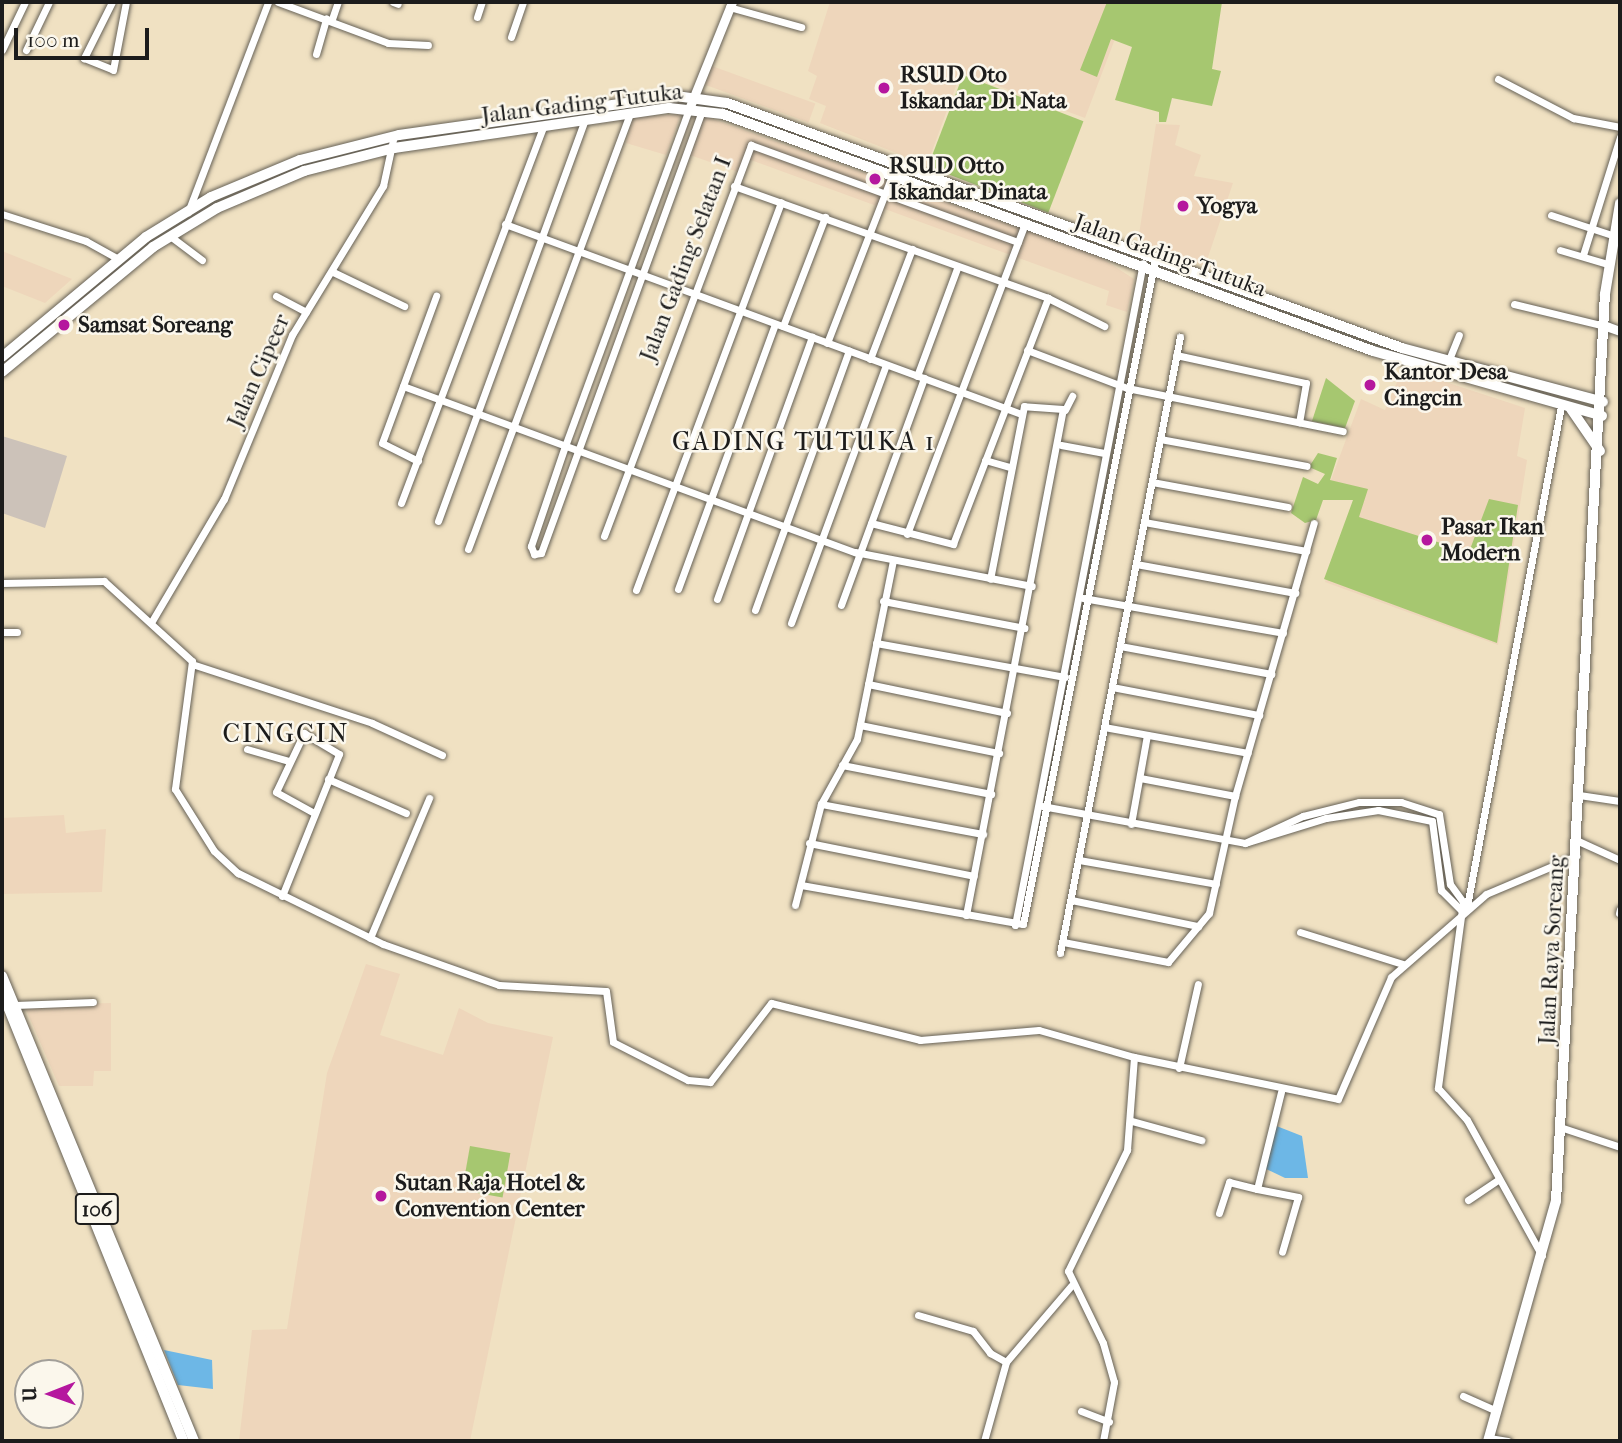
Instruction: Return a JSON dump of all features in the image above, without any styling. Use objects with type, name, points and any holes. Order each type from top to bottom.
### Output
[{"type":"main road","name":"Jalan Gading Tutuka","points":[[2,357],[117,258],[188,212],[300,160],[394,135],[691,97],[704,98],[891,162],[1398,359],[1521,397],[1602,416]]},
{"type":"main road","name":"Jalan Gading Tutuka","points":[[2,372],[170,236],[190,223],[304,171],[394,148],[630,113],[689,109],[702,110],[1025,223],[1448,363],[1603,402]]},
{"type":"main road","points":[[889,175],[891,162]]},
{"type":"main road","name":"Jalan Raya Soreang","points":[[1488,1439],[1543,1256],[1563,1128],[1576,840],[1603,402],[1608,264],[1620,204]]},
{"type":"main road","points":[[21,340],[29,348]]},
{"type":"main road","points":[[1398,359],[1402,348]]},
{"type":"main road","points":[[1521,397],[1524,384]]},
{"type":"main road","points":[[1566,407],[1600,451]]},
{"type":"main road","name":"106","points":[[2,976],[194,1441]]},
{"type":"main road","name":"106","points":[[2,992],[183,1441]]},
{"type":"street","points":[[2,50],[25,2]]},
{"type":"street","points":[[26,50],[49,2]]},
{"type":"street","points":[[112,2],[84,58],[113,71],[126,2]]},
{"type":"street","points":[[190,223],[188,212],[268,2]]},
{"type":"street","points":[[278,2],[388,43],[428,45]]},
{"type":"street","points":[[316,54],[338,2]]},
{"type":"street","points":[[477,17],[482,2]]},
{"type":"street","points":[[511,37],[523,2]]},
{"type":"street","points":[[701,82],[704,98],[702,110],[541,553],[534,554],[531,545],[565,446],[689,109],[691,97],[701,82],[731,4],[801,27]]},
{"type":"street","points":[[1498,79],[1573,118],[1587,116],[1620,127]]},
{"type":"street","points":[[468,549],[630,113]]},
{"type":"street","points":[[438,521],[585,120]]},
{"type":"street","points":[[401,503],[442,400],[542,127]]},
{"type":"street","name":"Jalan Cipeer","points":[[152,621],[224,499],[279,361],[383,186],[394,148],[394,135]]},
{"type":"street","points":[[1583,255],[1589,228],[1620,137]]},
{"type":"street","name":"Jalan Gading Selatan I","points":[[604,536],[693,292],[753,145],[1018,242]]},
{"type":"street","points":[[827,343],[870,234],[889,175]]},
{"type":"street","points":[[734,186],[1048,298],[1104,326]]},
{"type":"street","points":[[656,197],[669,202]]},
{"type":"street","points":[[636,590],[781,202]]},
{"type":"street","points":[[2,214],[86,241],[117,258]]},
{"type":"street","points":[[1551,215],[1612,235]]},
{"type":"street","points":[[678,589],[779,325],[825,217]]},
{"type":"street","points":[[907,534],[1025,223]]},
{"type":"street","points":[[505,224],[1021,414]]},
{"type":"street","points":[[170,236],[202,260]]},
{"type":"street","points":[[870,359],[912,249]]},
{"type":"street","points":[[1560,250],[1608,264]]},
{"type":"street","points":[[801,885],[1015,925],[1023,924],[1076,597],[1118,384],[1149,262]]},
{"type":"street","points":[[1065,677],[1086,598],[1149,262]]},
{"type":"street","points":[[841,605],[958,266]]},
{"type":"street","points":[[333,272],[404,306]]},
{"type":"street","points":[[276,296],[306,312]]},
{"type":"street","points":[[418,461],[382,444],[436,296]]},
{"type":"street","points":[[871,523],[953,544],[1048,298]]},
{"type":"street","points":[[1514,304],[1620,331]]},
{"type":"street","points":[[1448,363],[1459,335]]},
{"type":"street","points":[[717,600],[813,337]]},
{"type":"street","points":[[1060,953],[1180,337]]},
{"type":"street","points":[[1027,350],[1127,388],[1343,431]]},
{"type":"street","points":[[755,610],[849,351]]},
{"type":"street","points":[[1176,355],[1303,382],[1308,391],[1299,422]]},
{"type":"street","points":[[791,623],[886,365]]},
{"type":"street","points":[[592,371],[606,376]]},
{"type":"street","points":[[403,386],[748,515],[860,553],[1032,586]]},
{"type":"street","points":[[966,915],[1065,410],[1072,396]]},
{"type":"street","points":[[990,579],[1021,414],[1028,403],[1065,410]]},
{"type":"street","points":[[1543,1256],[1453,1099],[1438,1088],[1464,909],[1566,407]]},
{"type":"street","points":[[1160,439],[1307,466]]},
{"type":"street","points":[[1060,445],[1104,453]]},
{"type":"street","points":[[985,460],[1010,467]]},
{"type":"street","points":[[1152,482],[1288,507]]},
{"type":"street","points":[[1144,522],[1306,551]]},
{"type":"street","points":[[1063,942],[1166,962],[1198,926],[1216,884],[1223,841],[1235,796],[1314,523]]},
{"type":"street","points":[[795,905],[821,804],[860,725],[893,561]]},
{"type":"street","points":[[1136,564],[1295,593]]},
{"type":"street","points":[[2,583],[104,580],[152,621],[195,665],[372,723],[442,755]]},
{"type":"street","points":[[1076,597],[1283,633]]},
{"type":"street","points":[[883,601],[1024,628]]},
{"type":"street","points":[[2,632],[18,632]]},
{"type":"street","points":[[876,643],[1065,677]]},
{"type":"street","points":[[1120,646],[1271,674]]},
{"type":"street","points":[[195,665],[174,762],[179,801],[220,858],[282,896],[370,938],[499,985],[606,991],[616,1045],[701,1083],[710,1082],[771,1003],[920,1040],[1039,1030],[1134,1057],[1281,1092],[1340,1098],[1388,981],[1403,964],[1464,909],[1576,856]]},
{"type":"street","points":[[868,684],[1007,713]]},
{"type":"street","points":[[1112,687],[1259,715]]},
{"type":"street","points":[[860,725],[999,753]]},
{"type":"street","points":[[1104,727],[1248,753]]},
{"type":"street","points":[[282,896],[339,754],[334,745],[304,733],[289,761],[277,794],[314,813]]},
{"type":"street","points":[[1131,824],[1147,735]]},
{"type":"street","points":[[247,749],[289,761]]},
{"type":"street","points":[[842,765],[991,793]]},
{"type":"street","points":[[1140,778],[1235,796]]},
{"type":"street","points":[[328,779],[406,813]]},
{"type":"street","points":[[1579,795],[1620,801]]},
{"type":"street","points":[[370,938],[429,798]]},
{"type":"street","points":[[1245,843],[1303,816],[1374,801],[1439,814],[1450,884],[1464,909]]},
{"type":"street","points":[[1374,801],[1378,810]]},
{"type":"street","points":[[821,804],[983,834]]},
{"type":"street","points":[[1040,806],[1245,843],[1326,818],[1378,810],[1433,821],[1441,890],[1464,909]]},
{"type":"street","points":[[1576,840],[1620,860]]},
{"type":"street","points":[[809,843],[974,876]]},
{"type":"street","points":[[1079,859],[1216,884]]},
{"type":"street","points":[[1071,900],[1198,926]]},
{"type":"street","points":[[1300,932],[1403,964]]},
{"type":"street","points":[[1179,1068],[1198,984]]},
{"type":"street","points":[[15,1006],[93,1002]]},
{"type":"street","points":[[1103,1441],[1109,1422],[1114,1382],[1103,1342],[1071,1286],[1069,1267],[1123,1163],[1132,1121],[1134,1057]]},
{"type":"street","points":[[1257,1189],[1281,1092]]},
{"type":"street","points":[[1132,1121],[1201,1140]]},
{"type":"street","points":[[1563,1128],[1620,1147]]},
{"type":"street","points":[[1468,1200],[1499,1179]]},
{"type":"street","points":[[1219,1213],[1229,1182],[1298,1197],[1282,1252]]},
{"type":"street","points":[[984,1441],[1006,1362],[1071,1286]]},
{"type":"street","points":[[918,1315],[973,1331],[989,1353],[1006,1362]]},
{"type":"street","points":[[1463,1396],[1497,1411]]},
{"type":"street","points":[[1081,1411],[1109,1422]]},
{"type":"street","points":[[1488,1439],[1508,1441]]},
{"type":"shaded area","name":"RSUD Oto Iskandar Di Nata","points":[[830,2],[1129,2],[1085,118],[961,72],[927,165],[820,123],[826,106],[809,99],[817,76],[808,71]]},
{"type":"shaded area","points":[[712,66],[815,104],[809,122],[705,85]]},
{"type":"shaded area","points":[[681,114],[666,155],[626,143],[633,117]]},
{"type":"shaded area","points":[[704,116],[1100,257],[1134,279],[1127,312],[1106,305],[1109,291],[748,159],[741,173],[690,155]]},
{"type":"shaded area","name":"Yogya","points":[[1156,124],[1180,125],[1175,145],[1201,155],[1194,176],[1233,183],[1205,266],[1138,241]]},
{"type":"shaded area","points":[[2,251],[72,279],[45,303],[2,286]]},
{"type":"shaded area","name":"Pasar Ikan Modern","points":[[1403,368],[1525,408],[1517,456],[1527,460],[1498,645],[1325,582],[1355,499],[1328,488],[1361,399],[1385,410]]},
{"type":"shaded area","points":[[2,436],[67,456],[45,528],[2,513]]},
{"type":"shaded area","points":[[64,815],[66,833],[106,829],[102,892],[2,894],[2,818]]},
{"type":"shaded area","points":[[366,964],[400,974],[380,1035],[443,1055],[459,1008],[488,1023],[553,1037],[470,1441],[239,1441],[252,1330],[287,1329],[327,1073]]},
{"type":"shaded area","points":[[111,1003],[111,1071],[94,1071],[93,1086],[59,1086],[24,1005]]},
{"type":"green space","points":[[1107,2],[1222,2],[1212,69],[1221,71],[1212,106],[1172,98],[1166,122],[1159,122],[1159,112],[1115,100],[1132,47],[1111,39],[1097,77],[1080,70]]},
{"type":"green space","points":[[963,75],[1083,121],[1048,213],[928,166]]},
{"type":"green space","points":[[1326,378],[1355,401],[1345,428],[1312,421]]},
{"type":"green space","points":[[1318,453],[1337,458],[1330,480],[1368,489],[1359,517],[1469,552],[1489,499],[1518,505],[1497,643],[1324,579],[1353,500],[1323,500],[1316,520],[1305,523],[1291,513],[1303,477],[1318,484],[1325,474],[1309,467]]},
{"type":"green space","points":[[470,1146],[510,1153],[503,1197],[462,1190]]},
{"type":"water","points":[[1274,1125],[1302,1136],[1308,1178],[1285,1178],[1264,1168]]},
{"type":"water","points":[[164,1350],[212,1360],[213,1389],[178,1385]]},
{"type":"place","name":"RSUD Oto Iskandar Di Nata","points":[[884,88]]},
{"type":"place","name":"RSUD Otto Iskandar Dinata","points":[[875,179]]},
{"type":"place","name":"Yogya","points":[[1183,206]]},
{"type":"place","name":"Samsat Soreang","points":[[64,325]]},
{"type":"place","name":"Kantor Desa Cingcin","points":[[1370,385]]},
{"type":"place","name":"Pasar Ikan Modern","points":[[1427,540]]},
{"type":"place","name":"Sutan Raja Hotel & Convention Center","points":[[381,1196]]},
{"type":"district","name":"GADING TUTUKA 1","points":[[804,442]]},
{"type":"district","name":"CINGCIN","points":[[286,734]]}]
